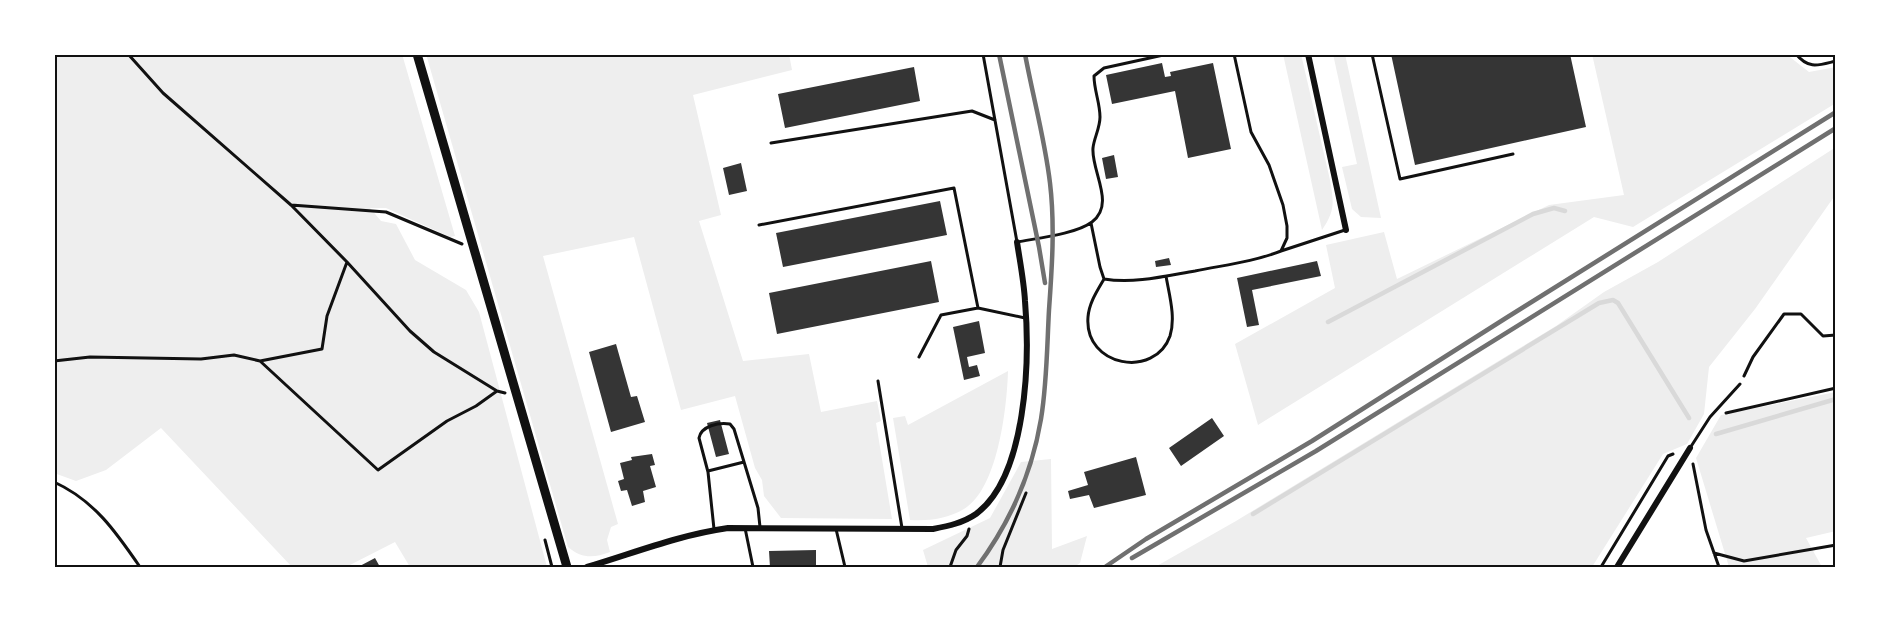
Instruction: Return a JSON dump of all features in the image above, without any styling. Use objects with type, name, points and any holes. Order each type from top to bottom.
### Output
[{"type":"main road","points":[[417,54],[567,567]]},
{"type":"street","points":[[1308,54],[1346,230]]},
{"type":"street","points":[[587,567],[663,541],[714,530],[745,527],[933,529],[974,515],[996,494],[1009,468],[1019,429],[1023,395],[1026,318],[1017,242]]},
{"type":"street","points":[[1617,567],[1690,448]]},
{"type":"lane","points":[[983,54],[1017,242],[1091,224],[1098,217],[1103,196],[1093,149],[1100,116],[1094,76],[1104,68],[1168,54]]},
{"type":"lane","points":[[1234,54],[1251,132],[1269,165],[1283,205],[1287,238],[1281,251]]},
{"type":"lane","points":[[1372,54],[1400,179],[1513,154]]},
{"type":"lane","points":[[771,143],[972,111],[995,120]]},
{"type":"lane","points":[[759,225],[954,188],[978,308]]},
{"type":"lane","points":[[1091,224],[1104,279],[1091,301],[1088,315],[1090,335],[1097,348],[1106,356],[1116,360],[1134,362],[1150,358],[1163,350],[1171,334],[1172,315],[1166,276]]},
{"type":"lane","points":[[1104,279],[1118,281],[1166,276],[1262,258],[1346,230]]},
{"type":"lane","points":[[919,357],[941,315],[978,308],[1026,318]]},
{"type":"lane","points":[[878,381],[902,530]]},
{"type":"lane","points":[[1690,448],[1710,417],[1740,384]]},
{"type":"lane","points":[[714,530],[708,471],[699,438],[704,429],[725,423],[730,424],[734,429],[758,508],[759,527]]},
{"type":"lane","points":[[708,471],[744,462]]},
{"type":"lane","points":[[54,482],[71,489],[91,504],[112,527],[140,567]]},
{"type":"lane","points":[[745,527],[753,567]]},
{"type":"lane","points":[[835,528],[845,567]]},
{"type":"path","points":[[128,54],[163,93],[291,205],[410,331],[434,352],[496,391],[505,393],[515,390]]},
{"type":"path","points":[[1796,54],[1803,62],[1816,66],[1836,61]]},
{"type":"path","points":[[291,205],[386,212],[459,243],[473,244]]},
{"type":"path","points":[[54,361],[90,357],[201,359],[234,355],[260,361],[322,349],[327,316],[347,262]]},
{"type":"path","points":[[1740,384],[1753,357],[1784,314],[1801,314],[1822,336],[1836,335]]},
{"type":"path","points":[[260,361],[378,470],[447,421],[476,406],[496,391]]},
{"type":"path","points":[[1710,417],[1836,388]]},
{"type":"path","points":[[1600,567],[1668,456],[1690,448],[1706,530],[1719,567]]},
{"type":"path","points":[[1000,567],[1003,550],[1026,493]]},
{"type":"path","points":[[950,567],[956,550],[967,536],[974,515]]},
{"type":"path","points":[[1714,553],[1744,561],[1836,545]]},
{"type":"shaded area","points":[[54,54],[402,54],[455,236],[450,237],[386,208],[370,208],[381,221],[396,224],[415,260],[466,290],[479,312],[547,567],[410,567],[395,542],[346,567],[292,567],[161,428],[106,470],[76,481],[54,473]]},
{"type":"shaded area","points":[[426,54],[789,54],[792,70],[693,95],[721,215],[699,221],[743,361],[809,354],[821,412],[877,401],[881,421],[876,423],[892,519],[781,518],[764,496],[762,480],[755,468],[735,396],[681,410],[634,237],[543,256],[618,524],[611,527],[607,540],[610,552],[588,556],[578,554],[568,547]]},
{"type":"shaded area","points":[[1283,54],[1301,54],[1330,180],[1332,206],[1322,230]]},
{"type":"shaded area","points":[[1333,54],[1345,54],[1381,218],[1361,217],[1352,209],[1342,167],[1357,164]]},
{"type":"shaded area","points":[[1592,54],[1786,54],[1809,72],[1836,67],[1836,103],[1633,227],[1594,217],[1258,425],[1235,344],[1335,288],[1326,245],[1384,232],[1397,279],[1549,205],[1624,195]]},
{"type":"shaded area","points":[[1836,147],[1836,194],[1755,309],[1709,367],[1704,414],[1687,444],[1663,454],[1592,567],[1155,567],[1236,521],[1556,326],[1604,292],[1658,262]]},
{"type":"shaded area","points":[[1008,371],[1003,425],[993,466],[976,499],[964,509],[951,515],[931,520],[910,520],[893,418],[905,416],[908,425]]},
{"type":"shaded area","points":[[1836,392],[1836,531],[1806,538],[1822,567],[1729,567],[1696,458],[1721,415]]},
{"type":"shaded area","points":[[1051,459],[1052,549],[1087,536],[1080,563],[1074,567],[928,567],[923,550],[990,518],[1021,462]]},
{"type":"building","points":[[1391,54],[1570,54],[1586,127],[1415,165]]},
{"type":"building","points":[[1162,63],[1165,77],[1171,76],[1170,72],[1213,63],[1231,149],[1188,158],[1175,91],[1112,104],[1106,75]]},
{"type":"building","points":[[914,67],[920,101],[785,128],[778,94]]},
{"type":"building","points":[[1114,155],[1118,177],[1106,179],[1102,158]]},
{"type":"building","points":[[741,163],[747,191],[729,195],[723,168]]},
{"type":"building","points":[[940,201],[947,235],[783,267],[776,233]]},
{"type":"building","points":[[1169,258],[1171,265],[1156,267],[1155,261]]},
{"type":"building","points":[[931,261],[939,302],[777,334],[769,293]]},
{"type":"building","points":[[1317,261],[1321,276],[1252,290],[1259,325],[1247,327],[1237,278]]},
{"type":"building","points":[[979,321],[985,353],[967,357],[969,367],[977,365],[980,376],[964,380],[953,327]]},
{"type":"building","points":[[616,344],[631,397],[637,396],[645,422],[611,432],[589,352]]},
{"type":"building","points":[[1212,418],[1224,436],[1181,466],[1169,448]]},
{"type":"building","points":[[720,420],[729,454],[716,457],[707,423]]},
{"type":"building","points":[[652,454],[655,465],[650,466],[656,487],[643,491],[645,502],[632,506],[627,490],[621,491],[618,481],[624,479],[620,463],[632,460],[631,457]]},
{"type":"building","points":[[1136,457],[1146,495],[1094,508],[1089,495],[1070,499],[1068,491],[1088,485],[1084,472]]},
{"type":"building","points":[[816,550],[816,567],[770,567],[769,551]]},
{"type":"building","points":[[375,558],[380,567],[358,567]]},
{"type":"waterway","points":[[1328,322],[1533,214],[1554,208],[1565,211]]},
{"type":"waterway","points":[[1253,514],[1599,303],[1613,300],[1618,303],[1689,418]]},
{"type":"waterway","points":[[1716,434],[1836,399]]},
{"type":"railway","points":[[999,54],[1045,283]]},
{"type":"railway","points":[[977,567],[989,551],[1018,497],[1037,439],[1044,392],[1052,262],[1052,199],[1045,151],[1025,54]]},
{"type":"railway","points":[[1105,567],[1146,539],[1312,441],[1836,112]]},
{"type":"railway","points":[[1132,558],[1316,451],[1836,128]]}]
